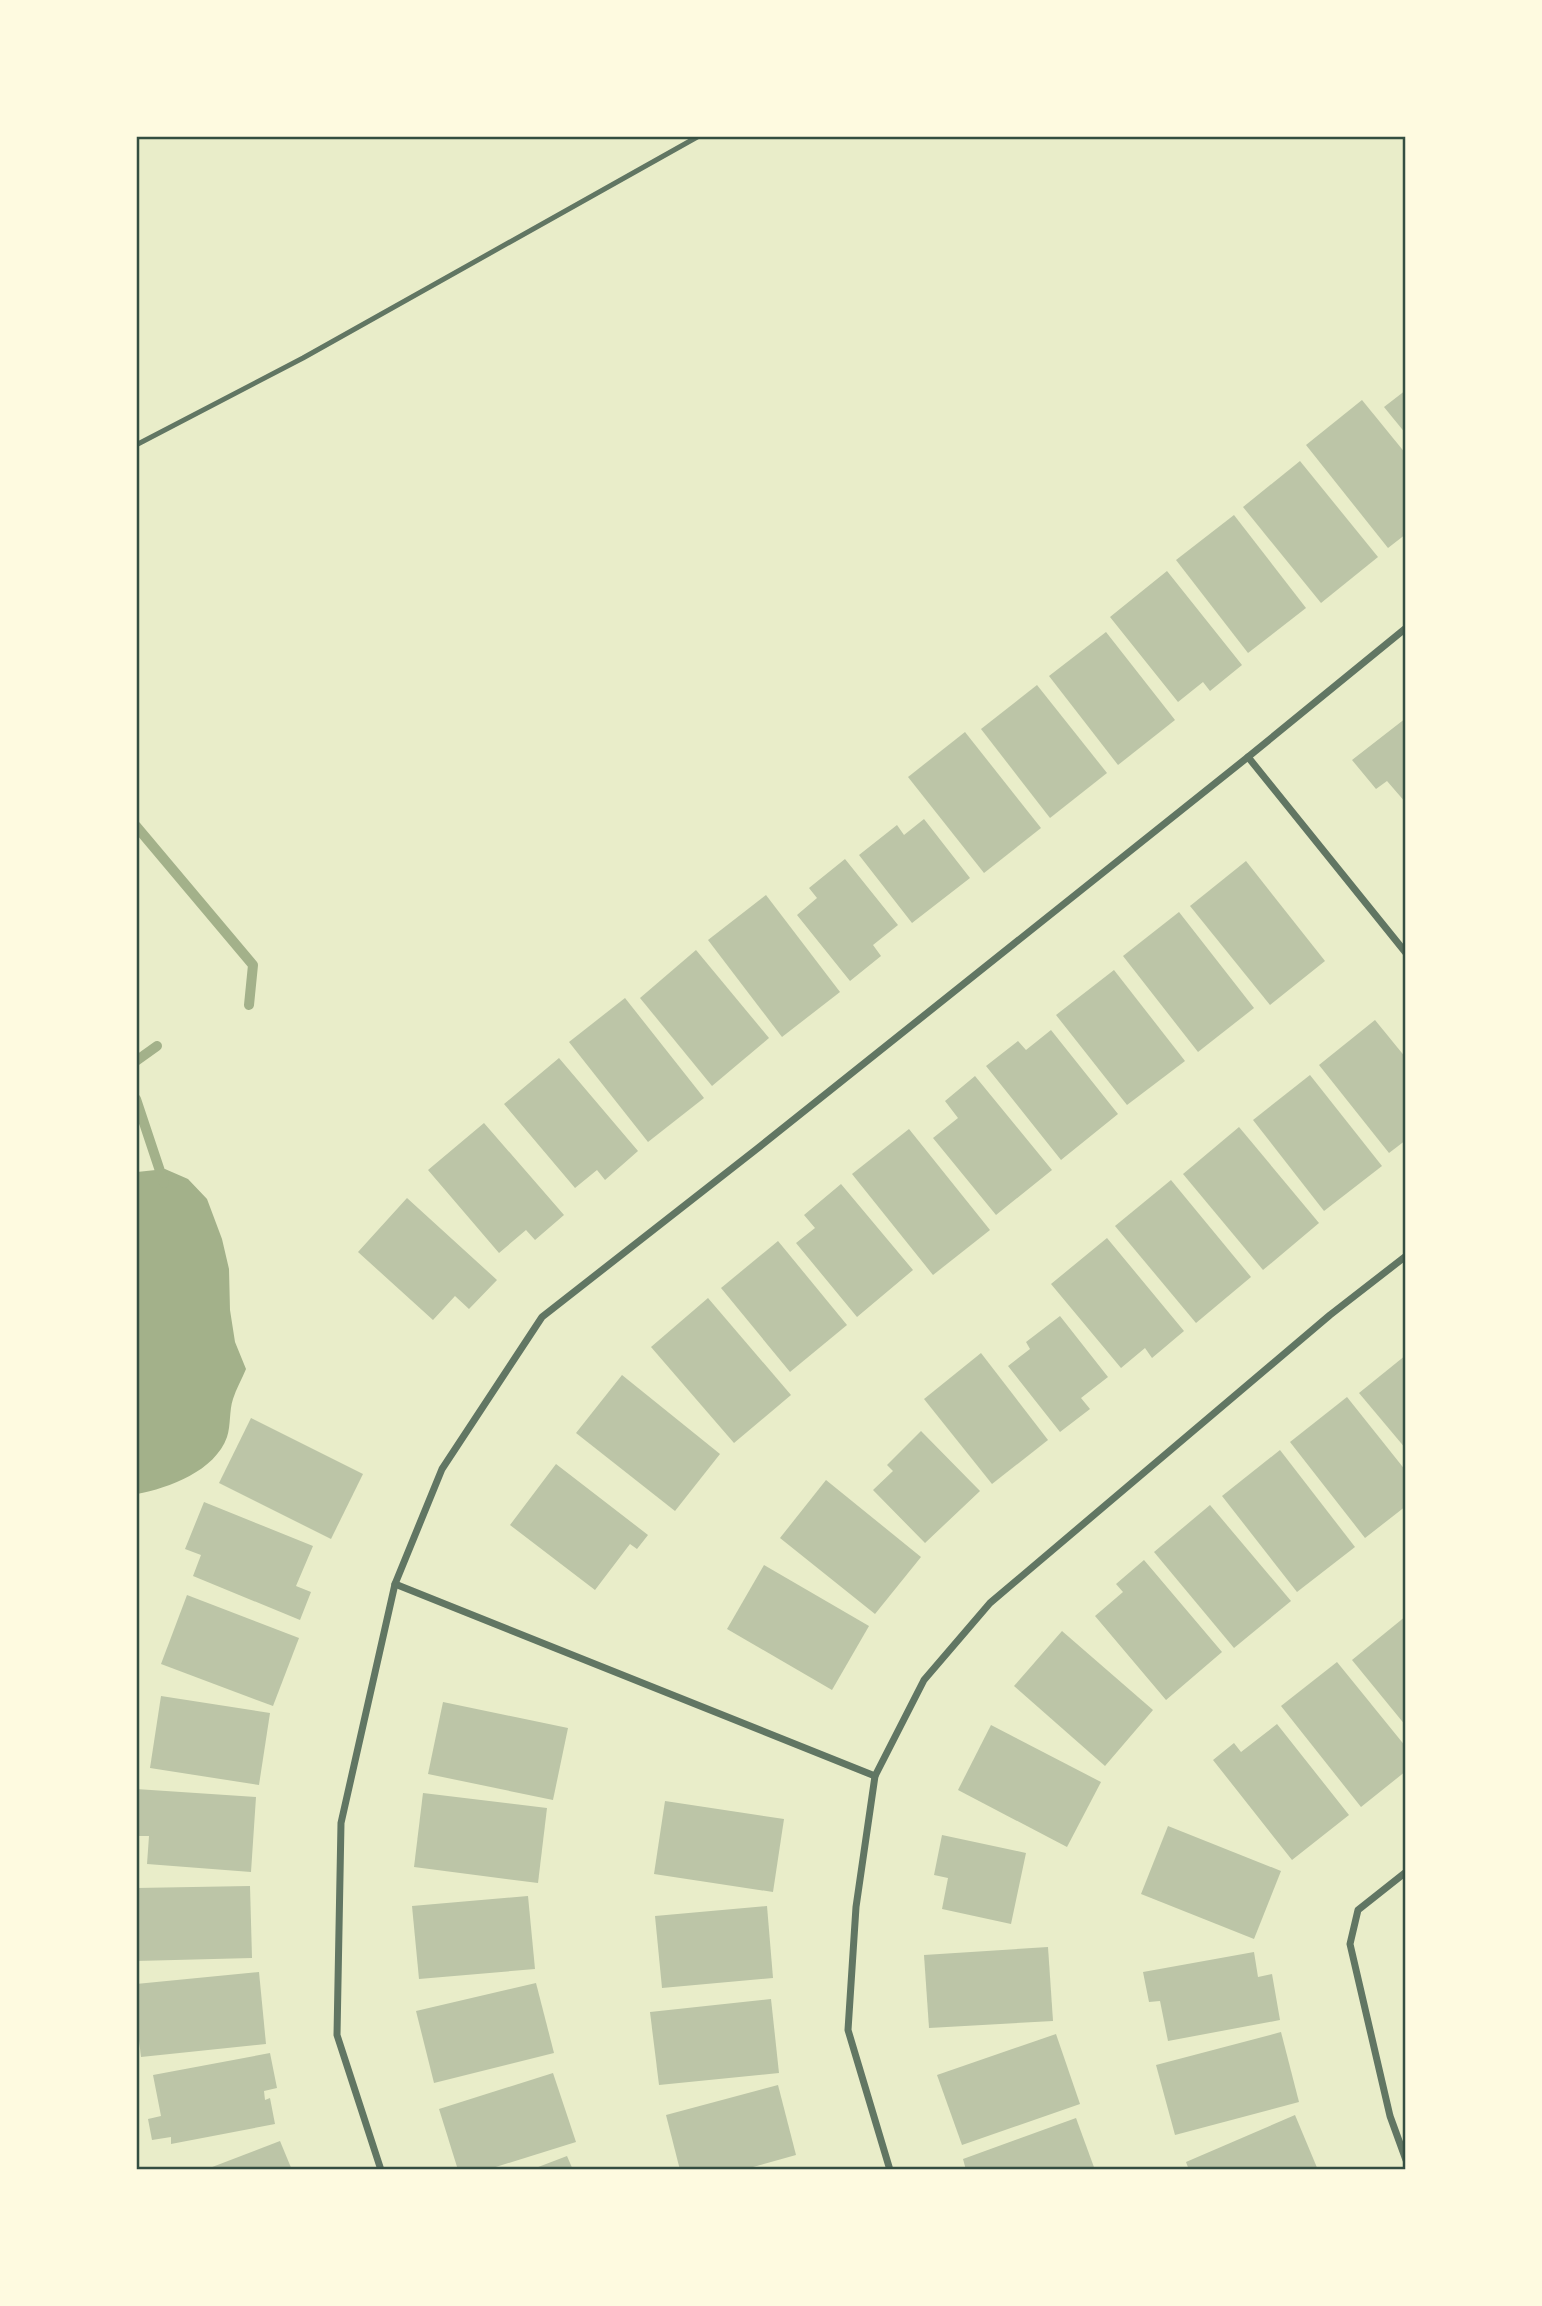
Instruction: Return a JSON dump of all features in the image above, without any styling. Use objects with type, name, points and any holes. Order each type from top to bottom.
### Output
[{"type":"street","points":[[381,2169],[337,2035],[341,1823],[395,1584],[442,1469],[542,1317],[780,1131],[1405,628]]},
{"type":"street","points":[[1248,757],[1405,953]]},
{"type":"street","points":[[890,2169],[848,2030],[856,1907],[875,1776],[924,1680],[990,1603],[1330,1315],[1405,1256]]},
{"type":"street","points":[[395,1584],[875,1776]]},
{"type":"street","points":[[1405,1872],[1358,1910],[1350,1944],[1390,2116],[1405,2161]]},
{"type":"lane","points":[[136,446],[303,358],[699,136]]},
{"type":"shaded area","points":[[165,1169],[188,1179],[207,1199],[222,1239],[229,1269],[230,1310],[235,1342],[246,1369],[233,1399],[227,1437],[221,1449],[190,1476],[137,1494],[137,1172]]},
{"type":"building","points":[[1406,390],[1406,434],[1384,407]]},
{"type":"building","points":[[1362,400],[1406,454],[1406,534],[1388,548],[1306,445]]},
{"type":"building","points":[[1300,461],[1378,557],[1321,603],[1243,507]]},
{"type":"building","points":[[1234,515],[1306,608],[1248,653],[1176,560]]},
{"type":"building","points":[[1167,571],[1242,665],[1210,691],[1203,682],[1178,702],[1110,617]]},
{"type":"building","points":[[1106,632],[1175,720],[1118,765],[1049,676]]},
{"type":"building","points":[[1037,685],[1107,773],[1050,818],[981,729]]},
{"type":"building","points":[[1406,718],[1406,803],[1387,781],[1376,789],[1352,760]]},
{"type":"building","points":[[965,732],[1041,828],[984,873],[908,777]]},
{"type":"building","points":[[924,819],[970,878],[912,923],[859,855],[897,825],[904,835]]},
{"type":"building","points":[[845,859],[898,925],[873,945],[881,956],[850,981],[797,915],[817,898],[809,888]]},
{"type":"building","points":[[1246,861],[1325,961],[1270,1005],[1190,906]]},
{"type":"building","points":[[766,895],[840,992],[782,1037],[708,940]]},
{"type":"building","points":[[1179,912],[1254,1008],[1198,1052],[1123,956]]},
{"type":"building","points":[[696,950],[769,1038],[712,1086],[640,998]]},
{"type":"building","points":[[1114,970],[1185,1061],[1127,1105],[1056,1015]]},
{"type":"building","points":[[625,998],[704,1098],[648,1142],[569,1042]]},
{"type":"building","points":[[1375,1020],[1406,1058],[1406,1140],[1389,1153],[1319,1065]]},
{"type":"building","points":[[1051,1030],[1118,1114],[1061,1160],[986,1066],[1018,1041],[1026,1050]]},
{"type":"building","points":[[559,1058],[638,1151],[605,1180],[597,1170],[575,1188],[504,1104]]},
{"type":"building","points":[[1310,1075],[1382,1166],[1324,1211],[1253,1120]]},
{"type":"building","points":[[975,1076],[1052,1170],[996,1215],[933,1138],[958,1118],[945,1101]]},
{"type":"building","points":[[484,1123],[564,1215],[535,1240],[526,1230],[499,1253],[428,1170]]},
{"type":"building","points":[[1239,1127],[1319,1223],[1263,1270],[1183,1174]]},
{"type":"building","points":[[909,1129],[990,1230],[933,1275],[852,1174]]},
{"type":"building","points":[[1171,1180],[1251,1277],[1196,1323],[1115,1226]]},
{"type":"building","points":[[841,1184],[913,1270],[857,1317],[796,1243],[815,1228],[804,1215]]},
{"type":"building","points":[[407,1198],[497,1280],[469,1309],[455,1296],[433,1320],[358,1252]]},
{"type":"building","points":[[1107,1238],[1184,1331],[1152,1358],[1145,1348],[1121,1368],[1051,1284]]},
{"type":"building","points":[[778,1241],[847,1325],[790,1372],[721,1288]]},
{"type":"building","points":[[708,1298],[791,1395],[734,1443],[651,1347]]},
{"type":"building","points":[[1060,1316],[1108,1377],[1081,1398],[1090,1409],[1060,1432],[1008,1366],[1030,1349],[1026,1342]]},
{"type":"building","points":[[981,1353],[1048,1440],[992,1484],[924,1399]]},
{"type":"building","points":[[1406,1355],[1406,1449],[1359,1393]]},
{"type":"building","points":[[622,1375],[720,1454],[675,1511],[576,1433]]},
{"type":"building","points":[[1347,1397],[1406,1471],[1406,1506],[1365,1538],[1290,1442]]},
{"type":"building","points":[[251,1418],[363,1474],[331,1539],[219,1483]]},
{"type":"building","points":[[921,1431],[980,1491],[925,1543],[873,1490],[893,1471],[887,1465]]},
{"type":"building","points":[[1280,1450],[1355,1547],[1297,1592],[1222,1496]]},
{"type":"building","points":[[556,1464],[648,1535],[637,1549],[630,1544],[595,1590],[510,1525]]},
{"type":"building","points":[[826,1480],[921,1557],[875,1614],[780,1538]]},
{"type":"building","points":[[204,1502],[313,1546],[296,1586],[311,1592],[300,1620],[193,1576],[201,1555],[185,1549]]},
{"type":"building","points":[[1210,1505],[1291,1601],[1234,1648],[1154,1552]]},
{"type":"building","points":[[1144,1560],[1222,1652],[1166,1700],[1095,1616],[1123,1592],[1116,1584]]},
{"type":"building","points":[[764,1565],[869,1626],[832,1690],[727,1629]]},
{"type":"building","points":[[187,1595],[299,1638],[273,1706],[161,1664]]},
{"type":"building","points":[[1406,1616],[1406,1726],[1352,1660]]},
{"type":"building","points":[[1062,1631],[1153,1710],[1105,1766],[1014,1686]]},
{"type":"building","points":[[1337,1662],[1406,1747],[1406,1771],[1361,1807],[1281,1706]]},
{"type":"building","points":[[161,1696],[270,1713],[259,1785],[150,1768]]},
{"type":"building","points":[[443,1702],[568,1728],[553,1800],[428,1774]]},
{"type":"building","points":[[1277,1724],[1349,1815],[1292,1860],[1213,1760],[1234,1743],[1241,1752]]},
{"type":"building","points":[[991,1725],[1101,1782],[1067,1847],[958,1790]]},
{"type":"building","points":[[136,1789],[256,1797],[251,1872],[147,1864],[149,1836],[136,1836]]},
{"type":"building","points":[[423,1793],[547,1808],[538,1883],[414,1867]]},
{"type":"building","points":[[665,1801],[784,1819],[773,1892],[654,1874]]},
{"type":"building","points":[[1168,1826],[1281,1871],[1254,1939],[1141,1894]]},
{"type":"building","points":[[942,1835],[1026,1853],[1011,1924],[942,1909],[948,1878],[934,1875]]},
{"type":"building","points":[[250,1886],[252,1958],[136,1961],[136,1888]]},
{"type":"building","points":[[528,1896],[535,1969],[419,1979],[412,1906]]},
{"type":"building","points":[[767,1906],[773,1978],[662,1988],[655,1916]]},
{"type":"building","points":[[1048,1947],[1053,2021],[929,2028],[924,1955]]},
{"type":"building","points":[[1254,1952],[1258,1977],[1272,1974],[1280,2020],[1168,2041],[1160,2001],[1149,2002],[1143,1972]]},
{"type":"building","points":[[259,1972],[266,2044],[141,2057],[136,2015],[136,1984]]},
{"type":"building","points":[[536,1983],[554,2053],[434,2083],[416,2011]]},
{"type":"building","points":[[771,1999],[779,2073],[659,2085],[650,2012]]},
{"type":"building","points":[[1281,2032],[1299,2102],[1175,2135],[1156,2065]]},
{"type":"building","points":[[1056,2034],[1080,2104],[962,2145],[937,2075]]},
{"type":"building","points":[[270,2053],[277,2088],[264,2091],[265,2100],[270,2098],[275,2124],[171,2144],[171,2137],[152,2140],[148,2119],[161,2116],[153,2075]]},
{"type":"building","points":[[553,2073],[576,2142],[486,2170],[458,2170],[439,2109]]},
{"type":"building","points":[[778,2085],[796,2155],[742,2170],[680,2170],[666,2115]]},
{"type":"building","points":[[1295,2115],[1318,2170],[1189,2170],[1186,2162]]},
{"type":"building","points":[[1076,2118],[1095,2170],[966,2170],[963,2159]]},
{"type":"building","points":[[280,2141],[292,2170],[207,2170],[207,2169]]},
{"type":"building","points":[[567,2156],[573,2170],[533,2170],[533,2169]]},
{"type":"waterway","points":[[136,826],[253,965],[249,1005]]},
{"type":"waterway","points":[[136,1061],[157,1046]]},
{"type":"waterway","points":[[136,1099],[164,1183]]}]
